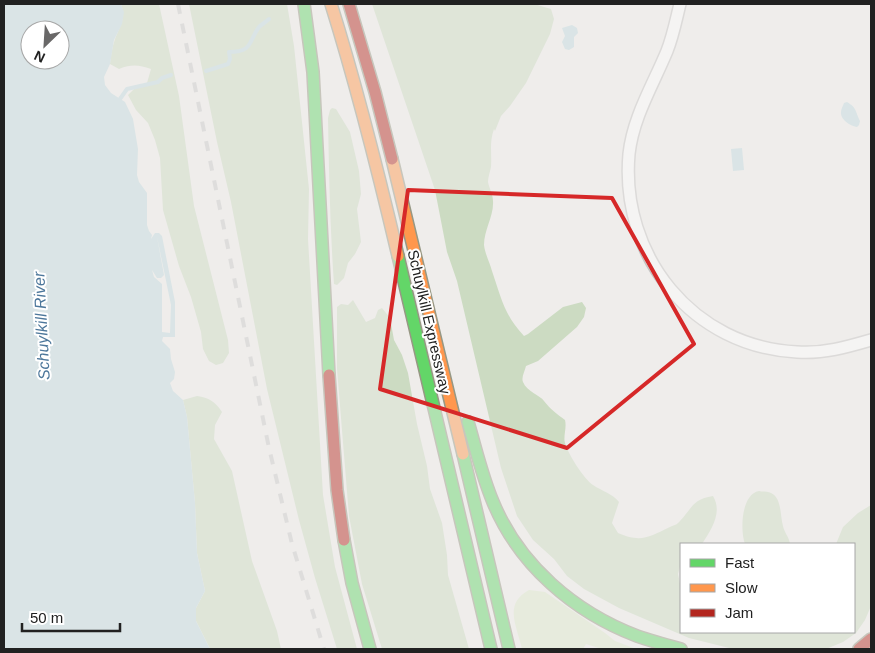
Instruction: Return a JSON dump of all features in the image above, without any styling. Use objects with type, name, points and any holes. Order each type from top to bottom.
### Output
[{"type":"main road","points":[[304,4],[313,72],[328,368],[337,490],[350,573],[370,649]]},
{"type":"main road","name":"Schuylkill Expressway","points":[[331,4],[374,155],[491,649]]},
{"type":"main road","name":"Schuylkill Expressway","points":[[349,4],[378,101],[509,649]]},
{"type":"main road","points":[[418,265],[493,502],[504,524],[528,560],[555,587],[588,612],[658,649]]},
{"type":"main road","points":[[631,634],[681,649]]},
{"type":"main road","points":[[859,649],[871,640]]},
{"type":"street","points":[[680,4],[667,51],[636,120],[629,152],[628,175],[631,205],[638,234],[653,265],[663,280],[685,304],[716,327],[750,343],[785,351],[815,352],[834,350],[871,340]]},
{"type":"highlighted area","points":[[408,190],[612,198],[694,344],[567,448],[380,389]]},
{"type":"green space","points":[[121,4],[159,4],[179,96],[194,206],[228,340],[229,353],[223,363],[216,365],[209,361],[203,349],[201,332],[191,297],[179,266],[163,210],[160,158],[155,140],[148,123],[136,110],[128,95],[135,88],[147,83],[151,69],[128,66],[119,69],[110,64],[113,45],[123,18]]},
{"type":"green space","points":[[189,4],[287,4],[294,46],[309,189],[308,239],[323,495],[335,567],[357,649],[337,649],[299,520],[267,389],[231,202]]},
{"type":"green space","points":[[372,4],[534,4],[551,9],[554,19],[550,34],[526,83],[501,116],[492,134],[491,167],[488,182],[493,207],[484,245],[504,305],[512,321],[524,336],[563,307],[582,302],[586,308],[584,317],[577,327],[538,361],[526,366],[523,382],[527,388],[565,420],[565,443],[573,460],[585,477],[593,485],[619,502],[612,523],[618,533],[633,538],[645,538],[677,524],[697,502],[706,497],[713,496],[717,509],[715,521],[703,543],[680,543],[680,567],[678,574],[680,583],[680,633],[855,633],[855,543],[836,543],[843,527],[858,513],[871,505],[871,606],[865,620],[856,633],[843,642],[826,649],[733,649],[689,638],[619,608],[584,589],[567,576],[554,559],[533,540],[517,516],[501,468],[457,281],[447,252],[435,190]]},
{"type":"green space","points":[[332,108],[336,109],[350,132],[359,171],[361,194],[357,209],[361,242],[348,263],[344,278],[337,285],[334,284],[329,180],[328,118]]},
{"type":"green space","points":[[353,300],[366,322],[375,318],[378,310],[382,308],[390,318],[394,340],[402,355],[408,373],[430,489],[442,523],[448,575],[469,649],[382,649],[362,584],[349,516],[337,369],[337,307],[341,304],[348,305]]},
{"type":"green space","points":[[197,396],[211,401],[222,412],[215,425],[214,439],[232,471],[252,561],[277,631],[281,649],[210,649],[196,621],[196,608],[205,591],[197,553],[195,503],[187,417],[183,400]]},
{"type":"green space","points":[[759,491],[770,492],[775,495],[790,543],[745,543],[743,514],[745,506],[753,494]]},
{"type":"green space","points":[[529,590],[545,592],[615,641],[636,649],[602,649],[586,644],[583,649],[522,649],[515,624],[514,609],[516,602]]},
{"type":"water","name":"Schuylkill River","points":[[4,4],[121,4],[124,12],[122,24],[114,40],[110,64],[104,77],[105,85],[111,93],[125,102],[133,119],[138,149],[137,175],[139,182],[147,193],[147,225],[152,235],[151,239],[155,233],[159,233],[162,236],[175,302],[175,337],[163,337],[162,341],[170,349],[175,372],[174,379],[170,383],[173,391],[183,400],[187,417],[195,503],[197,553],[205,591],[196,608],[196,621],[210,649],[4,649]],"holes":[[[157,237],[171,305],[170,333],[162,332],[162,284],[154,277],[152,270],[157,278],[161,278],[164,275]]]},
{"type":"water","points":[[572,25],[577,28],[578,33],[574,37],[574,47],[569,50],[565,49],[562,42],[565,36],[562,28]]},
{"type":"water","points":[[847,102],[854,108],[860,121],[857,127],[849,124],[841,115],[844,103]]},
{"type":"water","points":[[742,148],[744,170],[733,171],[731,149]]},
{"type":"waterway","points":[[206,71],[228,64],[230,59],[229,52],[237,52],[246,48],[259,27],[269,19]]},
{"type":"waterway","points":[[120,99],[127,89],[158,82],[162,78],[171,75]]},
{"type":"railway","points":[[178,4],[269,448],[292,544],[324,649]]},
{"type":"traffic: fast","points":[[304,4],[313,72],[329,375]]},
{"type":"traffic: fast","points":[[398,256],[491,649]]},
{"type":"traffic: fast","points":[[468,422],[482,472],[493,502],[504,525],[533,566],[551,584],[592,614],[637,636],[681,649]]},
{"type":"traffic: fast","points":[[463,454],[509,649]]},
{"type":"traffic: fast","points":[[344,540],[352,583],[370,649]]},
{"type":"traffic: slow","points":[[331,4],[367,129],[398,256]]},
{"type":"traffic: slow","points":[[392,159],[463,454]]},
{"type":"traffic: jam","points":[[349,4],[375,92],[392,159]]},
{"type":"traffic: jam","points":[[329,375],[337,490],[344,540]]},
{"type":"traffic: jam","points":[[859,649],[871,639]]}]
